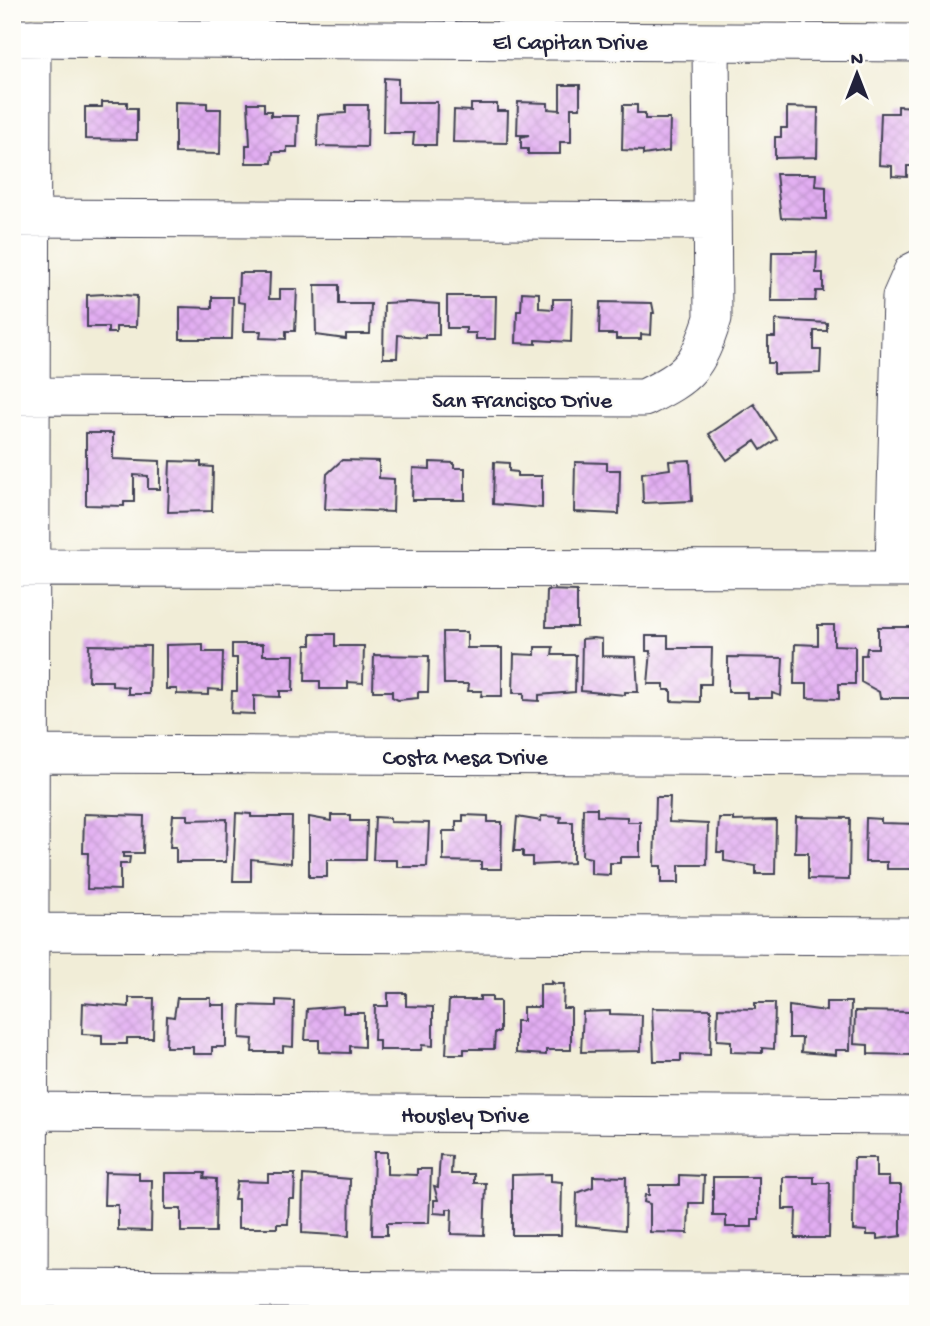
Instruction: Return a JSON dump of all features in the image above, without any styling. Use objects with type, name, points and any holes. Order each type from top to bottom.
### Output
[{"type":"street","name":"El Capitan Drive","points":[[22,38],[918,43]]},
{"type":"street","points":[[22,38],[21,1111],[24,1297],[918,1292]]},
{"type":"street","name":"San Francisco Drive","points":[[23,396],[644,398],[682,379],[702,353],[713,318],[711,42]]},
{"type":"street","points":[[22,218],[712,221]]},
{"type":"street","points":[[22,568],[906,569],[901,297],[912,272],[918,269]]},
{"type":"street","name":"Costa Mesa Drive","points":[[22,754],[918,757]]},
{"type":"street","points":[[21,932],[918,936]]},
{"type":"street","name":"Housley Drive","points":[[21,1111],[918,1116]]},
{"type":"building","points":[[384,78],[398,79],[398,102],[437,102],[436,145],[413,145],[414,133],[383,133]]},
{"type":"building","points":[[560,85],[580,85],[580,108],[571,108],[571,142],[560,142],[560,154],[528,154],[528,149],[521,149],[521,137],[529,135],[517,135],[518,102],[548,103],[548,109],[560,110]]},
{"type":"building","points":[[102,102],[127,102],[127,108],[137,108],[137,140],[85,139],[85,107],[102,107]]},
{"type":"building","points":[[175,102],[207,103],[207,109],[221,109],[220,154],[175,153]]},
{"type":"building","points":[[248,103],[264,103],[264,111],[271,111],[271,116],[298,116],[297,147],[287,147],[287,152],[273,152],[272,163],[246,163],[246,145],[250,145]]},
{"type":"building","points":[[471,104],[497,104],[497,111],[508,111],[507,143],[453,142],[454,110],[471,111]]},
{"type":"building","points":[[346,105],[368,105],[367,147],[317,146],[318,115],[346,113]]},
{"type":"building","points":[[623,105],[637,105],[637,113],[645,113],[645,119],[670,119],[669,151],[643,155],[643,151],[622,150]]},
{"type":"building","points":[[898,106],[918,107],[918,166],[907,166],[907,177],[892,176],[892,166],[879,165],[881,113],[898,113]]},
{"type":"building","points":[[787,107],[818,108],[817,157],[775,158],[775,137],[781,137],[781,128],[787,128]]},
{"type":"building","points":[[776,174],[816,174],[815,186],[826,187],[826,219],[781,218]]},
{"type":"building","points":[[772,252],[817,252],[816,273],[823,273],[823,291],[816,291],[815,301],[771,301]]},
{"type":"building","points":[[239,273],[270,273],[269,299],[280,299],[280,289],[297,289],[295,331],[286,331],[286,339],[260,338],[261,331],[244,331],[245,303],[238,302]]},
{"type":"building","points":[[315,285],[339,285],[339,304],[371,304],[370,334],[346,334],[346,339],[316,335]]},
{"type":"building","points":[[522,292],[539,293],[539,308],[553,309],[553,299],[572,299],[571,342],[536,340],[536,344],[516,343],[517,311],[521,311]]},
{"type":"building","points":[[87,295],[137,296],[136,327],[116,327],[116,333],[108,333],[108,327],[87,327]]},
{"type":"building","points":[[447,296],[496,296],[495,339],[476,339],[476,333],[466,333],[466,328],[447,328]]},
{"type":"building","points":[[212,297],[233,297],[232,339],[180,339],[180,307],[212,308]]},
{"type":"building","points":[[600,302],[652,303],[654,313],[651,335],[641,334],[641,339],[616,339],[616,334],[599,334]]},
{"type":"building","points":[[384,303],[439,304],[439,335],[425,335],[425,338],[398,335],[397,358],[383,358]]},
{"type":"building","points":[[775,320],[827,323],[827,331],[814,331],[814,350],[821,350],[820,373],[774,374],[774,363],[768,363],[768,337],[775,337]]},
{"type":"building","points":[[754,404],[777,439],[761,450],[755,441],[727,460],[709,434]]},
{"type":"building","points":[[86,433],[113,433],[113,459],[160,461],[160,489],[148,489],[148,476],[134,475],[134,502],[124,502],[124,506],[86,505]]},
{"type":"building","points":[[342,460],[379,461],[379,478],[394,479],[393,512],[325,509],[327,474]]},
{"type":"building","points":[[690,460],[692,501],[643,503],[642,473],[670,469],[669,461]]},
{"type":"building","points":[[170,461],[201,462],[201,466],[213,467],[212,511],[168,512]]},
{"type":"building","points":[[430,462],[454,463],[454,468],[465,468],[465,500],[412,500],[413,468],[430,469]]},
{"type":"building","points":[[494,462],[509,463],[509,471],[517,472],[517,476],[542,476],[542,508],[493,504]]},
{"type":"building","points":[[575,462],[607,463],[607,470],[620,470],[619,514],[574,512]]},
{"type":"building","points":[[547,590],[577,591],[577,627],[546,627]]},
{"type":"building","points":[[818,625],[834,625],[834,645],[855,646],[855,684],[839,684],[839,699],[807,698],[807,684],[794,684],[795,644],[818,645]]},
{"type":"building","points":[[878,627],[914,627],[913,698],[880,698],[879,692],[861,682],[861,655],[866,655],[867,648],[878,648]]},
{"type":"building","points":[[443,632],[467,632],[467,648],[502,648],[502,696],[481,696],[482,691],[468,691],[469,684],[444,684]]},
{"type":"building","points":[[311,634],[335,634],[335,646],[364,646],[363,683],[348,682],[348,689],[320,689],[320,681],[305,681],[306,645],[311,645]]},
{"type":"building","points":[[646,636],[668,636],[668,648],[712,648],[711,684],[700,684],[700,702],[671,701],[671,690],[664,690],[664,684],[648,684],[651,651],[646,651]]},
{"type":"building","points":[[582,639],[602,639],[602,656],[636,657],[638,692],[625,692],[625,695],[581,691]]},
{"type":"building","points":[[203,644],[203,652],[223,652],[222,690],[208,689],[208,695],[177,694],[177,689],[166,689],[166,645]]},
{"type":"building","points":[[232,644],[263,644],[263,655],[294,655],[293,691],[280,691],[280,697],[254,696],[254,714],[231,713],[232,691],[237,691],[237,658],[232,658]]},
{"type":"building","points":[[89,645],[150,646],[149,694],[128,694],[128,687],[112,686],[112,681],[88,681]]},
{"type":"building","points":[[535,647],[553,647],[552,655],[576,655],[575,692],[539,695],[539,701],[524,700],[524,693],[513,693],[514,654],[535,655]]},
{"type":"building","points":[[374,655],[429,656],[428,692],[418,692],[418,698],[398,700],[392,697],[392,691],[373,691]]},
{"type":"building","points":[[728,657],[783,658],[781,696],[772,693],[772,698],[747,698],[747,692],[728,692]]},
{"type":"building","points":[[656,797],[670,797],[669,822],[708,824],[707,865],[679,865],[679,883],[661,883],[661,866],[654,866]]},
{"type":"building","points":[[583,808],[597,808],[597,816],[627,817],[627,822],[640,822],[640,857],[620,857],[620,863],[610,863],[610,875],[591,874],[591,858],[582,856]]},
{"type":"building","points":[[236,813],[251,814],[251,817],[292,817],[291,863],[251,859],[251,881],[233,881]]},
{"type":"building","points":[[84,814],[144,816],[143,853],[123,853],[123,857],[130,857],[129,864],[120,864],[120,890],[87,889],[88,853],[83,853]]},
{"type":"building","points":[[173,815],[188,815],[188,820],[227,819],[226,862],[176,862],[176,847],[170,847]]},
{"type":"building","points":[[331,815],[350,815],[350,821],[367,821],[366,860],[327,860],[327,877],[309,877],[309,817],[331,821]]},
{"type":"building","points":[[463,815],[488,816],[488,822],[502,822],[501,869],[481,869],[481,862],[443,861],[443,831],[456,831],[456,821],[463,821]]},
{"type":"building","points":[[541,816],[561,817],[560,822],[573,822],[573,863],[532,865],[532,857],[523,857],[523,851],[514,851],[517,817],[541,821]]},
{"type":"building","points":[[375,817],[390,818],[390,822],[429,823],[427,867],[397,867],[397,860],[373,860]]},
{"type":"building","points":[[796,817],[850,818],[849,880],[808,879],[808,853],[795,853]]},
{"type":"building","points":[[719,818],[733,818],[733,821],[776,820],[775,874],[756,874],[756,866],[724,861],[724,852],[717,852]]},
{"type":"building","points":[[866,818],[881,819],[881,823],[918,824],[918,869],[887,869],[887,862],[865,862]]},
{"type":"building","points":[[551,981],[564,984],[563,1008],[571,1008],[571,1050],[546,1050],[546,1055],[516,1053],[516,1021],[523,1021],[523,1007],[540,1007],[540,984],[551,984]]},
{"type":"building","points":[[388,993],[406,993],[406,1006],[433,1007],[433,1046],[422,1045],[421,1050],[379,1050],[379,1040],[374,1040],[375,1006],[388,1006]]},
{"type":"building","points":[[480,996],[492,996],[492,1001],[500,1001],[500,1032],[495,1032],[494,1049],[464,1049],[464,1054],[446,1054],[449,1000],[480,1000]]},
{"type":"building","points":[[129,998],[154,998],[153,1038],[127,1038],[127,1044],[102,1044],[102,1035],[82,1034],[83,1003],[129,1007]]},
{"type":"building","points":[[177,998],[211,998],[211,1005],[226,1005],[226,1047],[212,1047],[212,1054],[193,1054],[193,1047],[166,1047],[167,1016],[174,1017]]},
{"type":"building","points":[[276,1000],[294,1001],[293,1047],[283,1046],[283,1052],[252,1052],[253,1039],[240,1038],[241,1005],[276,1006]]},
{"type":"building","points":[[826,1002],[851,1002],[850,1050],[836,1050],[836,1055],[801,1052],[802,1038],[789,1038],[789,1006],[826,1011]]},
{"type":"building","points":[[755,1003],[775,1003],[774,1049],[762,1048],[762,1053],[731,1052],[731,1041],[717,1040],[718,1008],[755,1009]]},
{"type":"building","points":[[343,1006],[343,1013],[364,1013],[364,1047],[350,1046],[350,1053],[319,1052],[319,1040],[305,1040],[307,1009]]},
{"type":"building","points":[[652,1008],[711,1009],[710,1055],[681,1054],[681,1061],[654,1061]]},
{"type":"building","points":[[610,1011],[610,1014],[642,1015],[641,1051],[581,1052],[583,1012]]},
{"type":"building","points":[[855,1011],[911,1012],[911,1055],[868,1054],[868,1045],[854,1044]]},
{"type":"building","points":[[374,1152],[387,1152],[387,1174],[417,1175],[417,1169],[431,1169],[429,1223],[387,1223],[387,1235],[372,1235]]},
{"type":"building","points":[[440,1155],[452,1156],[451,1174],[474,1174],[474,1183],[486,1183],[484,1235],[451,1234],[452,1209],[447,1209],[447,1214],[434,1213],[434,1200],[438,1200],[434,1186],[438,1187]]},
{"type":"building","points":[[854,1158],[876,1158],[876,1177],[889,1177],[889,1185],[901,1185],[901,1236],[877,1239],[877,1235],[867,1235],[867,1231],[853,1230]]},
{"type":"building","points":[[105,1172],[139,1173],[139,1180],[152,1180],[151,1231],[118,1230],[118,1205],[104,1205]]},
{"type":"building","points":[[165,1173],[205,1173],[204,1178],[216,1179],[215,1232],[181,1232],[181,1209],[165,1209]]},
{"type":"building","points":[[268,1174],[295,1174],[294,1199],[289,1199],[288,1224],[277,1224],[277,1228],[238,1228],[238,1199],[234,1199],[237,1181],[268,1182]]},
{"type":"building","points":[[551,1174],[551,1181],[562,1182],[561,1235],[512,1235],[512,1175]]},
{"type":"building","points":[[303,1175],[350,1179],[349,1236],[302,1233]]},
{"type":"building","points":[[679,1175],[704,1176],[703,1203],[689,1203],[688,1233],[650,1232],[650,1204],[644,1202],[645,1195],[649,1195],[649,1185],[679,1185]]},
{"type":"building","points":[[593,1176],[626,1177],[625,1230],[576,1225],[577,1193],[593,1187]]},
{"type":"building","points":[[713,1177],[759,1177],[759,1219],[752,1219],[752,1227],[726,1227],[726,1216],[713,1216]]},
{"type":"building","points":[[783,1177],[814,1177],[814,1183],[830,1183],[829,1238],[795,1238],[796,1209],[783,1209]]}]
